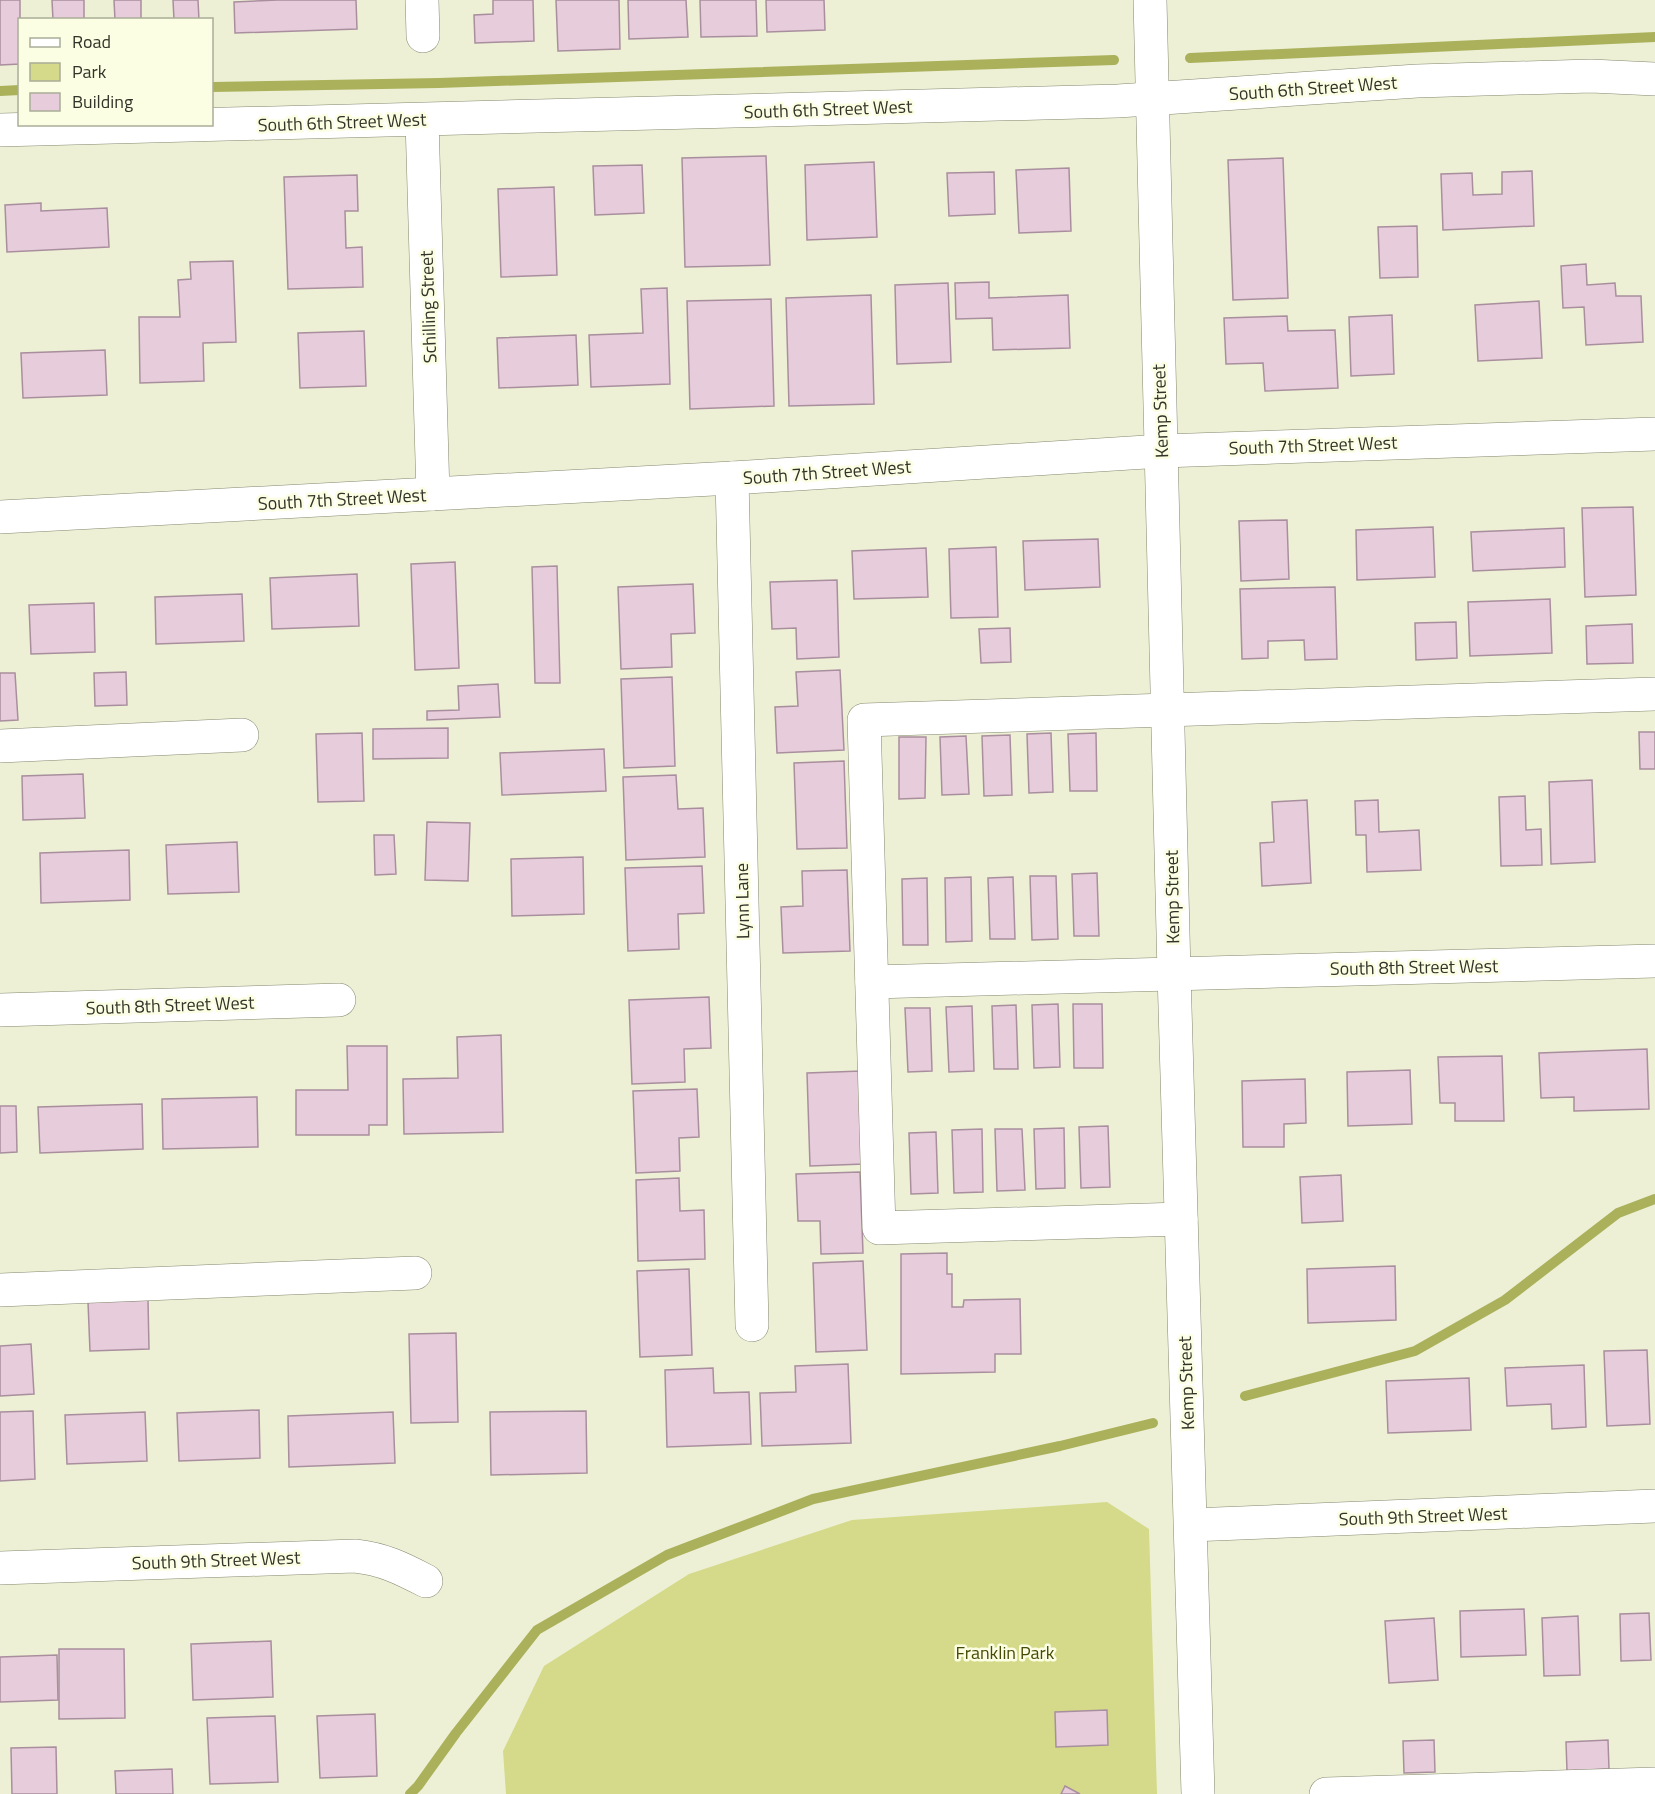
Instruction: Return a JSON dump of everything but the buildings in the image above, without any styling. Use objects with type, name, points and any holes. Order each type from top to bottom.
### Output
[{"type":"street","points":[[422,0],[423,36]]},
{"type":"street","name":"Kemp Street","points":[[1150,0],[1174,973],[1198,1794]]},
{"type":"street","name":"South 6th Street West","points":[[213,125],[1118,101],[1417,81],[1591,76],[1655,79]]},
{"type":"street","name":"Schilling Street","points":[[422,120],[434,494]]},
{"type":"street","name":"South 6th Street West","points":[[0,130],[169,126]]},
{"type":"street","name":"South 7th Street West","points":[[0,517],[732,478],[1162,451],[1655,434]]},
{"type":"street","name":"Lynn Lane","points":[[732,478],[752,1325]]},
{"type":"street","points":[[1181,1219],[879,1228],[864,720],[1655,694]]},
{"type":"street","points":[[0,746],[242,735]]},
{"type":"street","name":"South 8th Street West","points":[[872,982],[1655,961]]},
{"type":"street","name":"South 8th Street West","points":[[0,1010],[339,1000]]},
{"type":"street","points":[[0,1290],[414,1273]]},
{"type":"street","name":"South 9th Street West","points":[[1191,1525],[1655,1506]]},
{"type":"street","name":"South 9th Street West","points":[[0,1568],[355,1556],[376,1558],[391,1563],[426,1581]]},
{"type":"street","points":[[1326,1794],[1655,1784]]},
{"type":"green space","name":"Franklin Park","points":[[1107,1502],[1149,1529],[1157,1794],[506,1794],[503,1751],[544,1666],[689,1574],[852,1520]]},
{"type":"waterway","points":[[1190,58],[1655,37]]},
{"type":"waterway","points":[[213,87],[439,83],[1114,60]]},
{"type":"waterway","points":[[0,91],[18,90]]},
{"type":"waterway","points":[[1245,1396],[1415,1351],[1505,1300],[1618,1213],[1655,1199]]},
{"type":"waterway","points":[[410,1794],[537,1630],[667,1555],[813,1499],[1060,1446],[1153,1423]]}]
